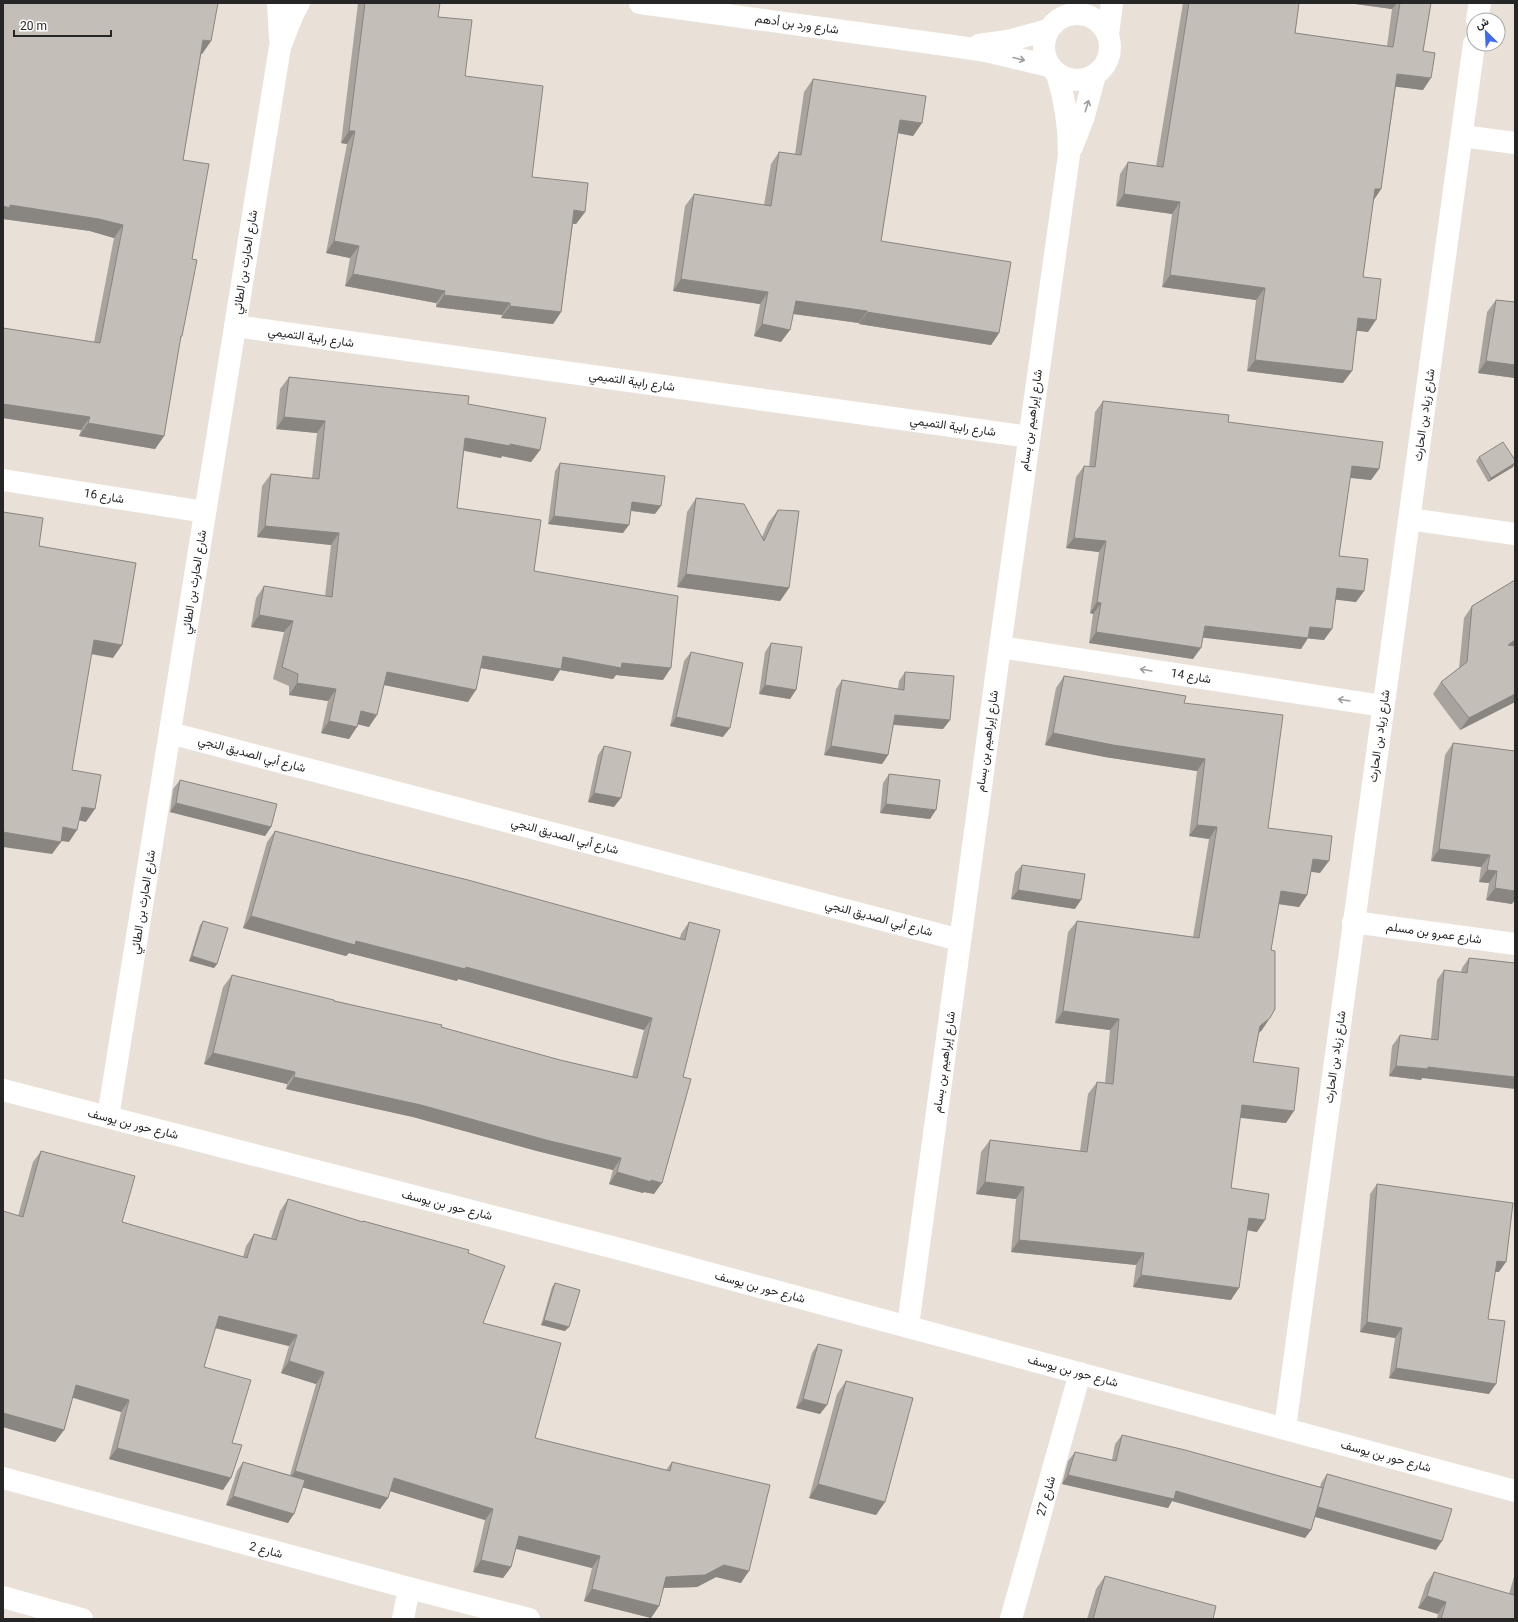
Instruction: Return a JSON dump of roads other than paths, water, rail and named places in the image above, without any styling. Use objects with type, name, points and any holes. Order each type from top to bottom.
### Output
[{"type":"street","name":"شارع الحارث بن الطائي","points":[[108,1117],[280,47],[278,3]]},
{"type":"street","name":"شارع الحارث بن الطائي","points":[[280,47],[299,3]]},
{"type":"street","name":"شارع ورد بن أدهم","points":[[640,3],[986,51],[1053,70]]},
{"type":"street","points":[[1108,34],[1101,23],[1090,16],[1078,13],[1071,9],[1055,21],[1048,30],[1043,42],[1044,55],[1053,70],[1069,80],[1083,80],[1095,75],[1104,67],[1109,57],[1110,45],[1108,34],[1112,3]]},
{"type":"street","name":"شارع ورد بن أدهم","points":[[953,46],[1007,41],[1048,30]]},
{"type":"street","name":"شارع زياد بن الحارث","points":[[1285,1428],[1473,52]]},
{"type":"street","name":"شارع إبراهيم بن بسام","points":[[908,1326],[1000,647],[1069,156],[1067,114],[1053,70]]},
{"type":"street","name":"شارع إبراهيم بن بسام","points":[[1069,156],[1084,116],[1095,75]]},
{"type":"street","points":[[1462,136],[1515,143]]},
{"type":"street","name":"شارع رابية التميمي","points":[[235,326],[1029,437]]},
{"type":"street","name":"شارع 16","points":[[3,480],[205,512]]},
{"type":"street","points":[[1410,519],[1515,534]]},
{"type":"street","name":"شارع 14","points":[[1000,647],[1383,706]]},
{"type":"street","name":"شارع أبي الصديق النجي","points":[[170,733],[960,940]]},
{"type":"street","name":"شارع عمرو بن مسلم","points":[[1353,922],[1515,944]]},
{"type":"street","name":"شارع حور بن يوسف","points":[[3,1090],[627,1251],[1515,1491]]},
{"type":"street","name":"شارع 27","points":[[1011,1619],[1080,1373]]},
{"type":"street","name":"شارع 2","points":[[3,1478],[529,1619]]},
{"type":"street","points":[[403,1619],[409,1588]]},
{"type":"street","points":[[3,1597],[82,1619]]}]
